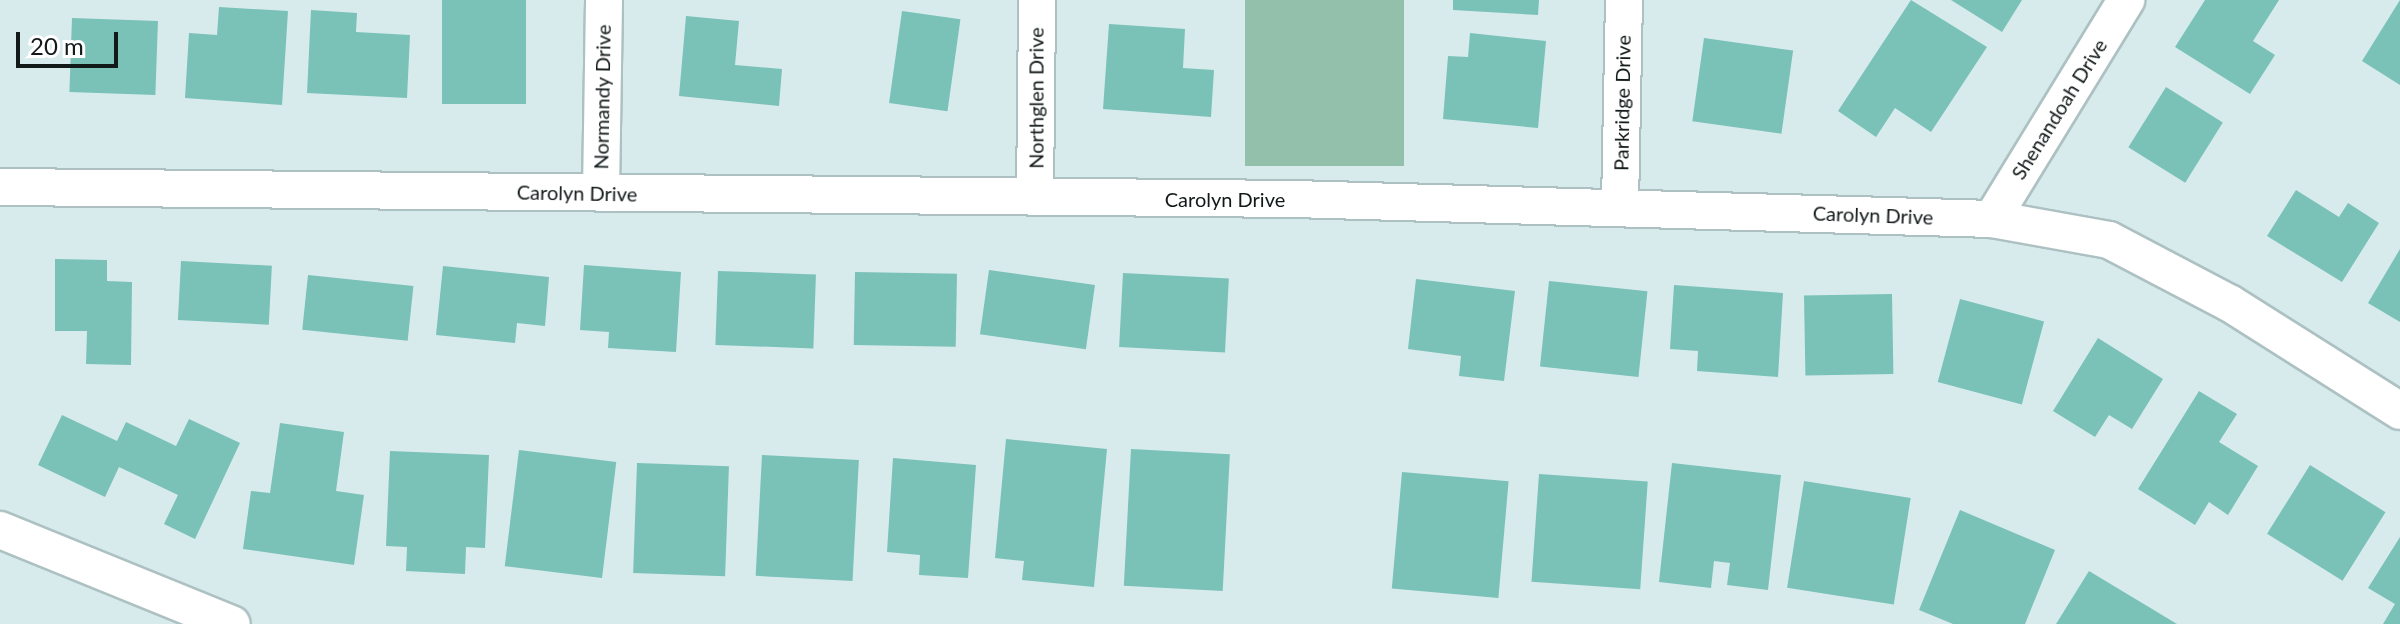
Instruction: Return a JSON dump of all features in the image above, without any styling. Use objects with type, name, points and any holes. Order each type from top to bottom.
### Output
[{"type":"street","name":"Normandy Drive","points":[[601,193],[604,0]]},
{"type":"street","name":"Northglen Drive","points":[[1035,197],[1037,0]]},
{"type":"street","name":"Parkridge Drive","points":[[1620,206],[1624,0]]},
{"type":"street","name":"Shenandoah Drive","points":[[1992,219],[2126,0]]},
{"type":"street","name":"Carolyn Drive","points":[[0,187],[1620,206],[1992,219],[2109,240],[2231,304],[2400,411]]},
{"type":"street","points":[[0,530],[232,624]]},
{"type":"green space","points":[[1245,0],[1404,0],[1404,166],[1245,166]]},
{"type":"building","points":[[442,0],[526,0],[526,104],[442,104]]},
{"type":"building","points":[[1453,0],[1539,0],[1538,15],[1453,10]]},
{"type":"building","points":[[1911,0],[1987,47],[1931,132],[1895,108],[1876,137],[1838,111]]},
{"type":"building","points":[[1951,0],[2022,0],[2002,32]]},
{"type":"building","points":[[2205,0],[2279,0],[2253,41],[2275,55],[2250,94],[2175,47]]},
{"type":"building","points":[[2400,0],[2400,85],[2362,61]]},
{"type":"building","points":[[219,7],[288,11],[282,105],[185,98],[189,33],[217,35]]},
{"type":"building","points":[[311,10],[357,13],[356,32],[410,35],[407,98],[307,93]]},
{"type":"building","points":[[902,11],[960,19],[947,111],[889,103]]},
{"type":"building","points":[[686,16],[739,21],[735,65],[782,69],[779,106],[679,96]]},
{"type":"building","points":[[72,18],[158,21],[155,95],[69,92]]},
{"type":"building","points":[[1109,24],[1185,29],[1183,68],[1214,70],[1211,117],[1103,109]]},
{"type":"building","points":[[1470,33],[1546,41],[1538,128],[1443,119],[1448,56],[1468,57]]},
{"type":"building","points":[[1704,38],[1793,51],[1781,134],[1692,121]]},
{"type":"building","points":[[2166,87],[2223,123],[2185,183],[2128,147]]},
{"type":"building","points":[[2296,190],[2339,217],[2348,203],[2379,223],[2342,282],[2267,236]]},
{"type":"building","points":[[2400,249],[2400,322],[2368,303]]},
{"type":"building","points":[[55,259],[107,260],[107,281],[132,282],[131,365],[86,364],[87,331],[55,331]]},
{"type":"building","points":[[181,261],[272,266],[269,325],[178,320]]},
{"type":"building","points":[[584,265],[681,272],[676,352],[608,348],[609,332],[580,330]]},
{"type":"building","points":[[443,266],[549,277],[545,326],[517,323],[515,343],[436,335]]},
{"type":"building","points":[[989,270],[1095,285],[1086,349],[980,334]]},
{"type":"building","points":[[718,271],[816,274],[813,348],[715,345]]},
{"type":"building","points":[[855,272],[957,274],[956,347],[854,345]]},
{"type":"building","points":[[1123,273],[1229,279],[1225,352],[1119,347]]},
{"type":"building","points":[[308,275],[413,286],[408,341],[302,330]]},
{"type":"building","points":[[1416,279],[1515,291],[1504,381],[1459,376],[1461,356],[1408,349]]},
{"type":"building","points":[[1549,281],[1647,291],[1638,377],[1540,367]]},
{"type":"building","points":[[1674,285],[1783,293],[1778,377],[1697,371],[1698,351],[1670,349]]},
{"type":"building","points":[[1892,294],[1893,374],[1805,376],[1804,296]]},
{"type":"building","points":[[1960,299],[2044,322],[2022,405],[1938,382]]},
{"type":"building","points":[[2098,338],[2163,379],[2132,429],[2109,415],[2095,437],[2053,411]]},
{"type":"building","points":[[2199,391],[2237,414],[2219,442],[2258,466],[2228,515],[2209,502],[2195,525],[2138,489]]},
{"type":"building","points":[[62,415],[117,441],[126,422],[176,446],[189,419],[240,443],[195,539],[164,524],[178,495],[119,467],[105,497],[38,465]]},
{"type":"building","points":[[280,423],[344,432],[336,491],[364,495],[354,565],[243,549],[251,491],[270,493]]},
{"type":"building","points":[[1006,439],[1107,449],[1094,587],[1022,580],[1024,561],[995,558]]},
{"type":"building","points":[[1131,449],[1230,454],[1223,591],[1124,586]]},
{"type":"building","points":[[519,450],[616,462],[602,578],[505,566]]},
{"type":"building","points":[[390,451],[489,455],[485,548],[466,547],[465,574],[406,571],[407,547],[386,546]]},
{"type":"building","points":[[762,455],[859,460],[853,581],[756,576]]},
{"type":"building","points":[[893,458],[976,465],[968,578],[919,575],[920,555],[887,552]]},
{"type":"building","points":[[637,463],[729,466],[725,576],[633,573]]},
{"type":"building","points":[[1672,463],[1781,475],[1768,590],[1727,585],[1730,563],[1714,561],[1711,588],[1659,582]]},
{"type":"building","points":[[2310,465],[2385,512],[2343,581],[2267,534]]},
{"type":"building","points":[[1402,472],[1509,481],[1498,598],[1392,589]]},
{"type":"building","points":[[1539,474],[1648,482],[1640,589],[1531,582]]},
{"type":"building","points":[[1804,481],[1911,498],[1894,605],[1787,588]]},
{"type":"building","points":[[1960,510],[2055,550],[2025,624],[1953,624],[1919,610]]},
{"type":"building","points":[[2400,537],[2400,624],[2383,624],[2395,604],[2368,588]]},
{"type":"building","points":[[2089,571],[2177,624],[2056,624]]}]
